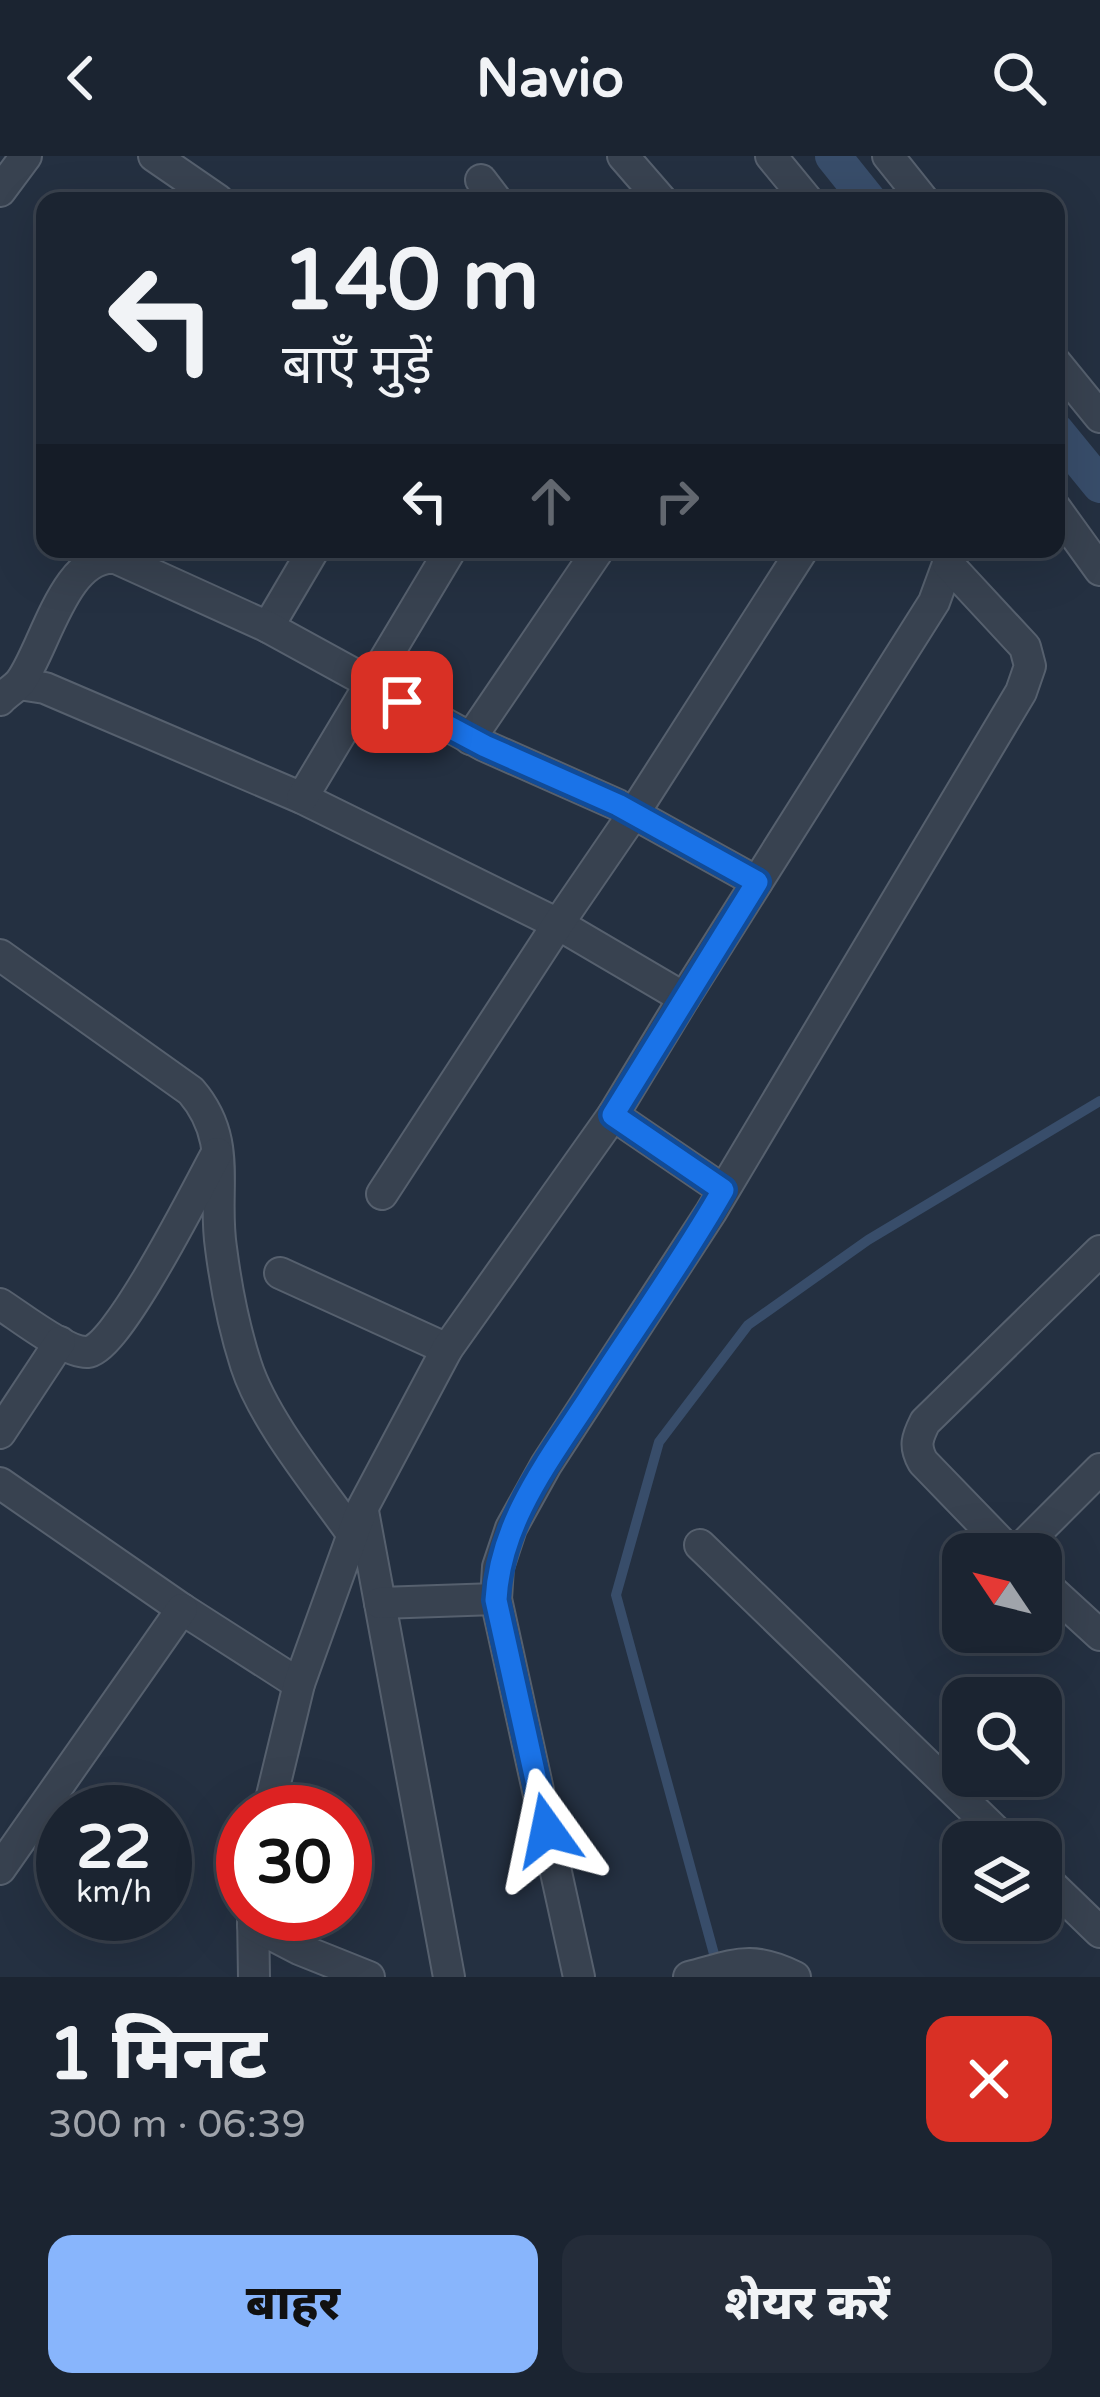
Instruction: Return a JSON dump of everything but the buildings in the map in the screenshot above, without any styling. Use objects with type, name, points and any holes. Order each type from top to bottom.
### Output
[{"type":"street","points":[[0,191],[26,156]]},
{"type":"street","points":[[154,156],[206,192]]},
{"type":"street","points":[[623,156],[654,192]]},
{"type":"street","points":[[771,156],[801,192]]},
{"type":"street","points":[[888,156],[918,192]]},
{"type":"street","points":[[1065,374],[1100,417]]},
{"type":"street","points":[[1065,521],[1100,570]]},
{"type":"street","points":[[10,692],[65,592],[102,558]]},
{"type":"street","points":[[112,558],[268,628],[470,739],[634,813],[757,882]]},
{"type":"street","points":[[268,628],[309,558]]},
{"type":"street","points":[[302,798],[445,558]]},
{"type":"street","points":[[470,739],[593,558]]},
{"type":"street","points":[[382,1194],[634,813],[791,558]]},
{"type":"street","points":[[275,1785],[299,1684],[358,1522],[447,1349],[613,1115],[934,602],[947,558]]},
{"type":"street","points":[[579,1977],[496,1600],[498,1567],[511,1528],[546,1465],[723,1190],[1021,692],[1030,665],[1025,646],[950,558]]},
{"type":"street","points":[[10,692],[45,688],[302,798],[558,924],[684,998]]},
{"type":"street","points":[[0,955],[190,1091],[207,1109],[217,1135],[220,1244],[256,1394],[358,1522],[380,1603],[449,1977]]},
{"type":"street","points":[[613,1115],[723,1190]]},
{"type":"street","points":[[0,1304],[74,1350],[99,1348],[128,1312],[218,1152]]},
{"type":"street","points":[[993,1533],[922,1462],[917,1438],[925,1422],[1100,1251]]},
{"type":"street","points":[[280,1273],[447,1349]]},
{"type":"street","points":[[0,1432],[60,1342]]},
{"type":"street","points":[[1035,1533],[1100,1468]]},
{"type":"street","points":[[4,1496],[299,1684]]},
{"type":"street","points":[[700,1545],[985,1821]]},
{"type":"street","points":[[380,1603],[496,1600]]},
{"type":"street","points":[[1062,1600],[1100,1635]]},
{"type":"street","points":[[0,1869],[182,1609]]},
{"type":"street","points":[[1062,1895],[1100,1932]]},
{"type":"street","points":[[253,1941],[254,1977]]},
{"type":"street","points":[[287,1941],[369,1977]]},
{"type":"street","points":[[689,1977],[773,1970]]},
{"type":"waterway","points":[[833,156],[862,192]]},
{"type":"waterway","points":[[1065,442],[1100,485]]},
{"type":"waterway","points":[[717,1965],[616,1595],[659,1442],[748,1325],[868,1240],[1100,1101]]},
{"type":"route","points":[[402,702],[485,746],[618,805],[757,882],[613,1115],[723,1190],[546,1465],[511,1528],[498,1567],[496,1600],[547,1830]]}]
